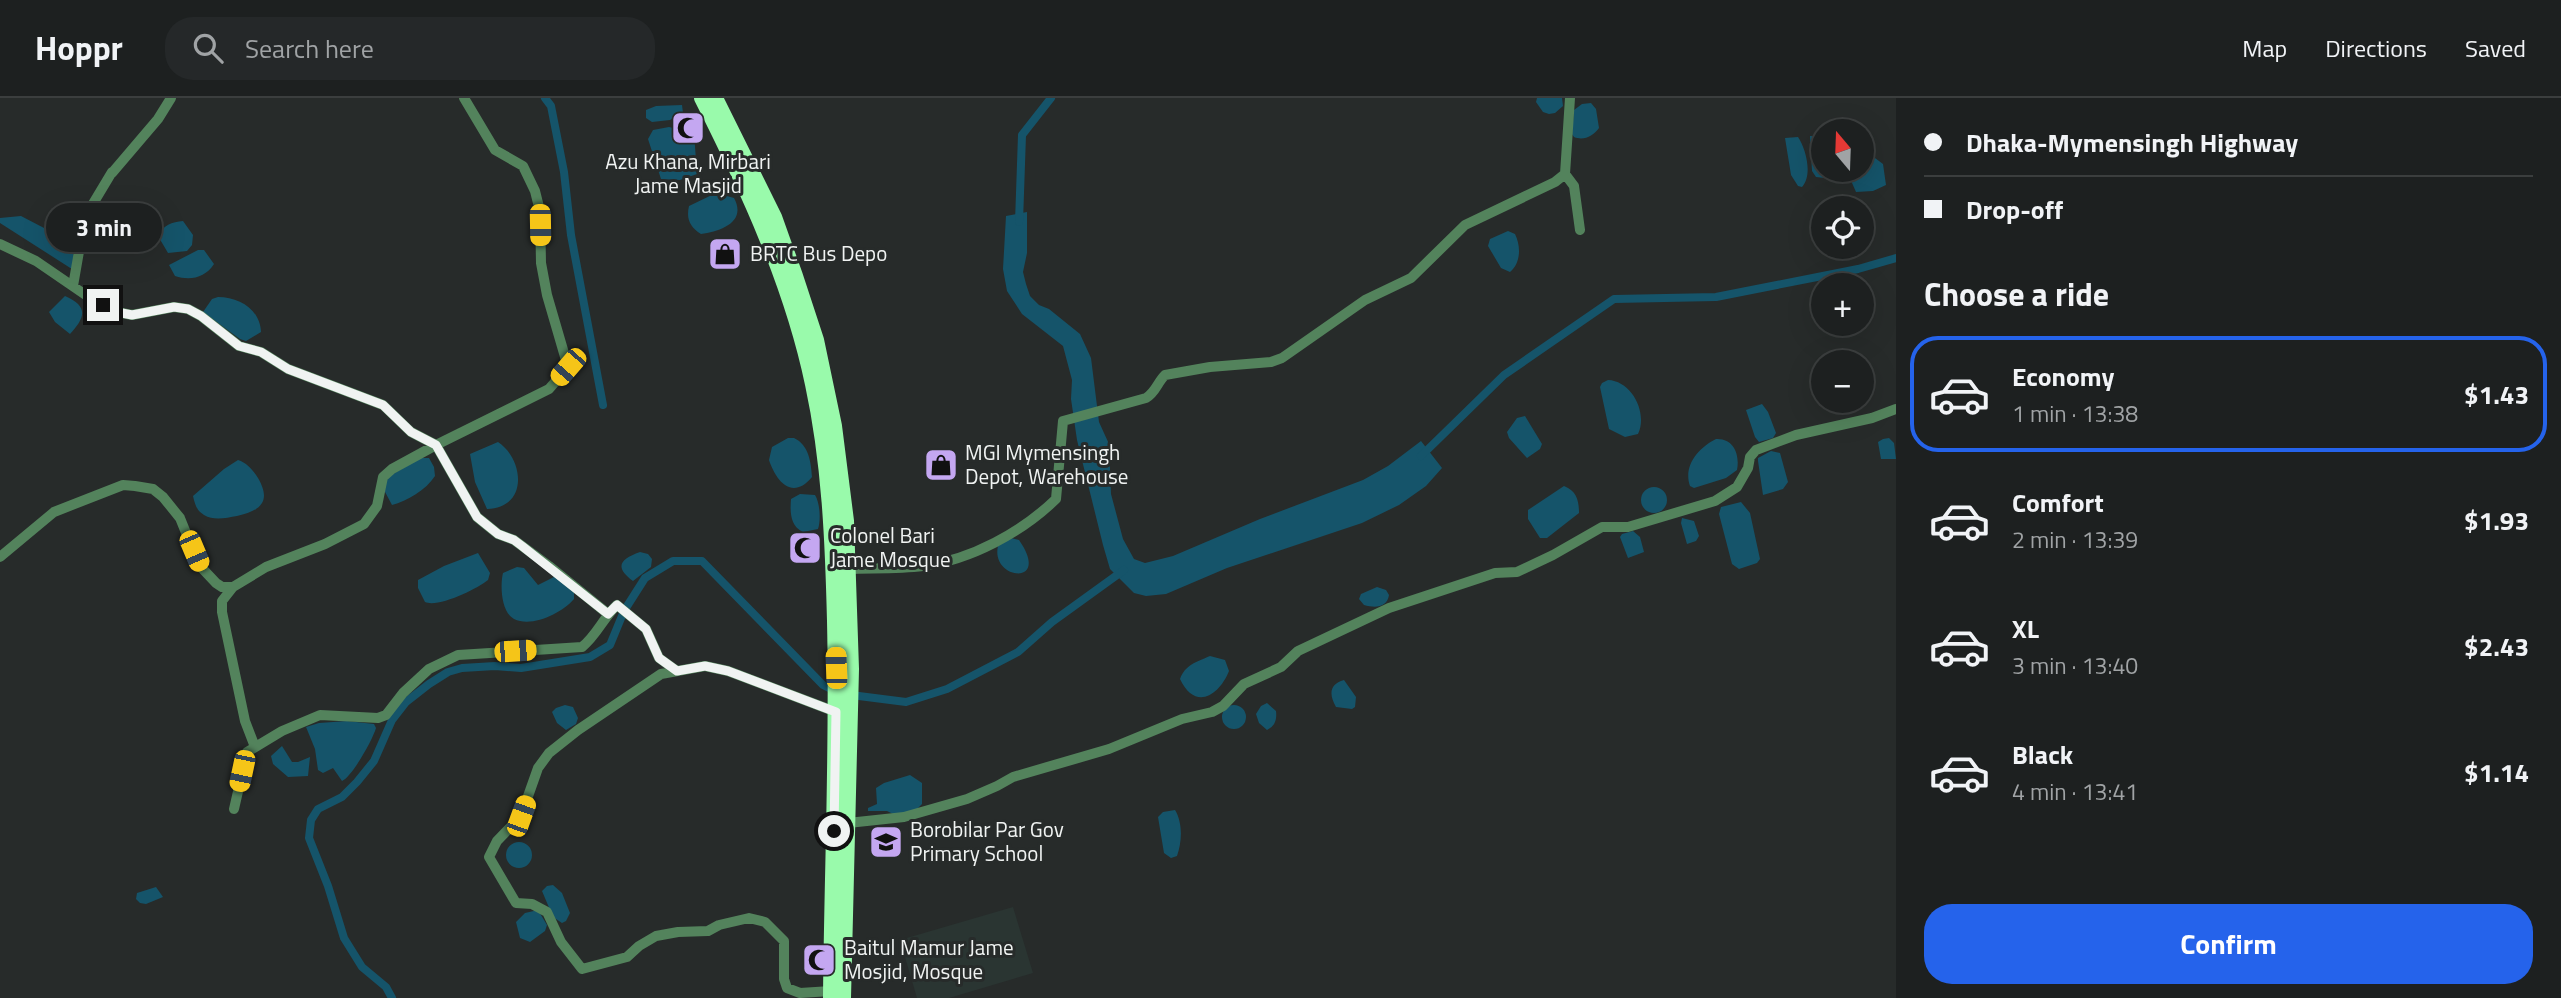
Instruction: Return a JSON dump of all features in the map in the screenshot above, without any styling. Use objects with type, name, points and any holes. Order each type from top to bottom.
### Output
[{"type":"highway","points":[[702,98],[762,225],[792,305],[813,383],[828,463],[843,668]]},
{"type":"highway","points":[[715,98],[774,217],[816,340],[834,426],[846,521],[848,569],[835,996]]},
{"type":"highway","points":[[835,996],[848,823],[843,715]]},
{"type":"street","points":[[73,286],[85,217],[112,173],[158,119],[171,98]]},
{"type":"street","points":[[255,747],[245,721],[222,612],[224,596],[233,587],[266,567],[325,544],[364,524],[377,506],[383,477],[392,469],[549,389],[568,367],[547,295],[541,263],[540,211],[535,191],[523,166],[495,150],[464,98]]},
{"type":"street","points":[[1574,99],[1565,174],[1574,186],[1580,230]]},
{"type":"street","points":[[848,569],[926,565],[950,560],[997,540],[1030,522],[1056,499],[1063,421],[1146,398],[1155,392],[1165,375],[1210,367],[1271,362],[1282,358],[1365,300],[1410,278],[1465,225],[1565,174]]},
{"type":"street","points":[[0,244],[36,261],[117,312],[132,315],[174,307],[188,309],[239,346],[261,352],[288,369],[383,405],[411,432],[436,445],[477,517],[498,534],[514,540],[608,614]]},
{"type":"street","points":[[848,823],[904,817],[967,799],[1013,777],[1109,749],[1182,719],[1212,712],[1223,706],[1244,684],[1281,667],[1298,651],[1389,608],[1495,573],[1517,572],[1602,527],[1628,527],[1715,501],[1737,487],[1748,468],[1750,457],[1756,450],[1796,435],[1872,418],[1896,409]]},
{"type":"street","points":[[0,557],[54,512],[123,485],[135,486],[153,489],[163,496],[180,518],[204,571],[216,583],[233,587]]},
{"type":"street","points":[[234,808],[247,752],[282,731],[320,715],[378,718],[386,715],[403,693],[429,669],[458,655],[582,647],[617,605],[646,629],[659,658],[677,671]]},
{"type":"street","points":[[835,996],[800,993],[787,988],[784,979],[784,941],[765,922],[748,918],[719,925],[708,931],[656,936],[627,957],[582,969],[561,943],[547,912],[532,904],[516,903],[489,857],[497,841],[521,816],[538,768],[549,753],[661,674],[705,666],[728,671],[843,715]]},
{"type":"shaded area","points":[[1013,907],[1033,973],[949,998],[917,998],[900,940]]},
{"type":"water","points":[[1537,98],[1562,98],[1563,106],[1555,113],[1549,114],[1543,112],[1536,102]]},
{"type":"water","points":[[1591,103],[1596,109],[1599,128],[1588,137],[1574,137],[1574,110],[1582,104]]},
{"type":"water","points":[[682,105],[683,113],[670,120],[652,122],[646,118],[646,110],[656,106]]},
{"type":"water","points":[[669,127],[694,133],[697,174],[680,180],[661,179],[648,139],[653,130]]},
{"type":"water","points":[[1798,137],[1804,148],[1808,169],[1802,187],[1798,186],[1791,175],[1785,138]]},
{"type":"water","points":[[1874,158],[1883,164],[1886,185],[1873,191],[1856,192],[1852,182],[1874,182]]},
{"type":"water","points":[[716,193],[734,198],[737,206],[735,219],[724,228],[701,234],[690,222],[689,206]]},
{"type":"water","points":[[1027,212],[1027,253],[1023,272],[1026,284],[1030,296],[1039,305],[1049,309],[1080,334],[1091,358],[1099,422],[1109,444],[1111,494],[1123,539],[1134,559],[1145,563],[1173,556],[1363,480],[1388,466],[1421,441],[1442,468],[1426,486],[1399,505],[1362,523],[1227,568],[1166,594],[1146,596],[1134,593],[1110,569],[1103,545],[1077,440],[1071,399],[1072,380],[1063,346],[1022,314],[1007,291],[1003,269],[1006,216]]},
{"type":"water","points":[[21,216],[69,241],[75,271],[0,223],[0,218]]},
{"type":"water","points":[[183,221],[193,235],[192,245],[187,251],[168,253],[158,236],[168,225]]},
{"type":"water","points":[[1508,231],[1515,234],[1519,249],[1518,259],[1510,272],[1501,268],[1488,246],[1490,239]]},
{"type":"water","points":[[198,250],[204,250],[214,264],[210,269],[197,277],[175,276],[169,265]]},
{"type":"water","points":[[65,296],[78,304],[82,312],[82,317],[70,334],[55,322],[49,312]]},
{"type":"water","points":[[212,299],[233,299],[247,306],[257,317],[261,332],[246,341],[240,339],[203,312]]},
{"type":"water","points":[[1608,380],[1624,386],[1636,400],[1641,417],[1638,434],[1625,437],[1609,429],[1600,387]]},
{"type":"water","points":[[1762,404],[1776,433],[1773,438],[1759,442],[1746,410]]},
{"type":"water","points":[[1525,416],[1542,444],[1540,449],[1527,458],[1507,432],[1517,418]]},
{"type":"water","points":[[788,438],[799,441],[806,449],[812,477],[805,484],[791,488],[780,481],[769,460],[772,447]]},
{"type":"water","points":[[1889,438],[1894,443],[1896,459],[1881,459],[1878,442]]},
{"type":"water","points":[[1716,439],[1731,444],[1738,459],[1737,470],[1726,478],[1694,488],[1690,486],[1690,465],[1703,447]]},
{"type":"water","points":[[498,442],[513,460],[518,482],[516,492],[510,500],[501,507],[487,509],[475,482],[470,454]]},
{"type":"water","points":[[1771,451],[1780,453],[1788,482],[1783,489],[1763,495],[1758,458]]},
{"type":"water","points":[[420,458],[429,458],[435,476],[416,494],[392,505],[384,490],[388,477]]},
{"type":"water","points":[[238,460],[250,467],[258,478],[264,493],[261,504],[252,511],[237,516],[216,518],[204,515],[195,504],[193,496]]},
{"type":"water","points":[[1564,486],[1576,497],[1579,513],[1547,538],[1540,538],[1528,519],[1528,510]]},
{"type":"water","points":[[1654,487],[1663,491],[1667,500],[1663,509],[1654,513],[1645,509],[1641,500],[1645,491]]},
{"type":"water","points":[[800,494],[815,495],[820,512],[818,529],[803,532],[793,522],[791,499]]},
{"type":"water","points":[[1741,502],[1750,513],[1760,559],[1757,563],[1739,569],[1732,564],[1719,514],[1721,507]]},
{"type":"water","points":[[1682,518],[1694,521],[1699,536],[1696,541],[1687,544]]},
{"type":"water","points":[[1633,531],[1640,537],[1644,552],[1628,558],[1620,537]]},
{"type":"water","points":[[1011,538],[1019,540],[1027,555],[1029,566],[1025,572],[1010,571],[998,557],[998,546]]},
{"type":"water","points":[[640,552],[648,554],[652,559],[651,567],[633,581],[623,572],[622,564]]},
{"type":"water","points":[[478,553],[490,573],[488,580],[448,600],[425,602],[418,588],[418,580]]},
{"type":"water","points":[[517,567],[524,568],[538,585],[556,576],[574,593],[574,599],[546,618],[529,622],[514,619],[506,611],[502,584],[503,573]]},
{"type":"water","points":[[1377,587],[1386,590],[1389,595],[1386,602],[1376,607],[1364,605],[1359,599],[1361,594]]},
{"type":"water","points":[[1210,656],[1225,660],[1229,671],[1213,693],[1199,697],[1193,695],[1180,679],[1182,674],[1188,667]]},
{"type":"water","points":[[1344,680],[1356,697],[1355,707],[1352,709],[1336,707],[1332,698],[1335,684]]},
{"type":"water","points":[[1267,703],[1276,711],[1276,720],[1267,730],[1259,723],[1256,714],[1261,706]]},
{"type":"water","points":[[565,705],[573,707],[578,718],[576,724],[566,730],[557,723],[552,712]]},
{"type":"water","points":[[1234,705],[1243,708],[1246,717],[1243,726],[1234,729],[1225,726],[1222,717],[1225,708]]},
{"type":"water","points":[[347,721],[374,724],[376,728],[367,749],[342,781],[333,768],[323,773],[318,770],[315,749],[306,727]]},
{"type":"water","points":[[282,746],[292,762],[310,757],[308,776],[288,777],[273,764],[271,756]]},
{"type":"water","points":[[910,775],[922,783],[922,804],[916,810],[895,815],[887,811],[868,811],[868,808],[877,804],[876,788]]},
{"type":"water","points":[[1175,810],[1181,839],[1177,856],[1171,858],[1164,853],[1158,817],[1163,812]]},
{"type":"water","points":[[519,842],[528,846],[532,855],[528,864],[519,868],[510,864],[506,855],[510,846]]},
{"type":"water","points":[[553,885],[562,893],[570,913],[562,923],[553,917],[542,891]]},
{"type":"water","points":[[156,887],[163,897],[146,904],[136,899],[137,893]]},
{"type":"water","points":[[538,910],[547,925],[545,931],[530,942],[520,938],[516,922],[525,913]]},
{"type":"waterway","points":[[545,98],[551,106],[564,172],[571,235],[603,405]]},
{"type":"waterway","points":[[1019,222],[1022,135],[1051,98]]},
{"type":"waterway","points":[[1421,456],[1504,375],[1614,299],[1716,297],[1858,269],[1896,258]]},
{"type":"waterway","points":[[392,998],[386,987],[362,967],[344,938],[309,838],[311,820],[318,809],[342,797],[357,782],[374,761],[392,720],[406,702],[429,684],[448,672],[462,668],[521,668],[590,657],[610,645],[624,611],[645,578],[673,561],[702,561],[823,685],[835,691]]},
{"type":"waterway","points":[[851,695],[906,702],[947,689],[1018,652],[1052,622],[1124,570]]},
{"type":"place","name":"Azu Khana, Mirbari Jame Masjid","points":[[688,128]]},
{"type":"place","name":"BRTC Bus Depo","points":[[725,254]]},
{"type":"place","name":"MGI Mymensingh Depot, Warehouse","points":[[941,465]]},
{"type":"place","name":"Colonel Bari Jame Mosque","points":[[805,548]]},
{"type":"place","name":"Borobilar Par Gov Primary School","points":[[886,842]]},
{"type":"place","name":"Baitul Mamur Jame Mosjid, Mosque","points":[[819,960]]},
{"type":"route","points":[[103,305],[132,315],[174,307],[188,309],[239,346],[261,352],[288,369],[383,405],[411,432],[436,445],[477,517],[498,534],[514,540],[608,614],[617,605],[646,629],[659,658],[677,671],[705,666],[728,671],[836,712],[834,831]]}]
